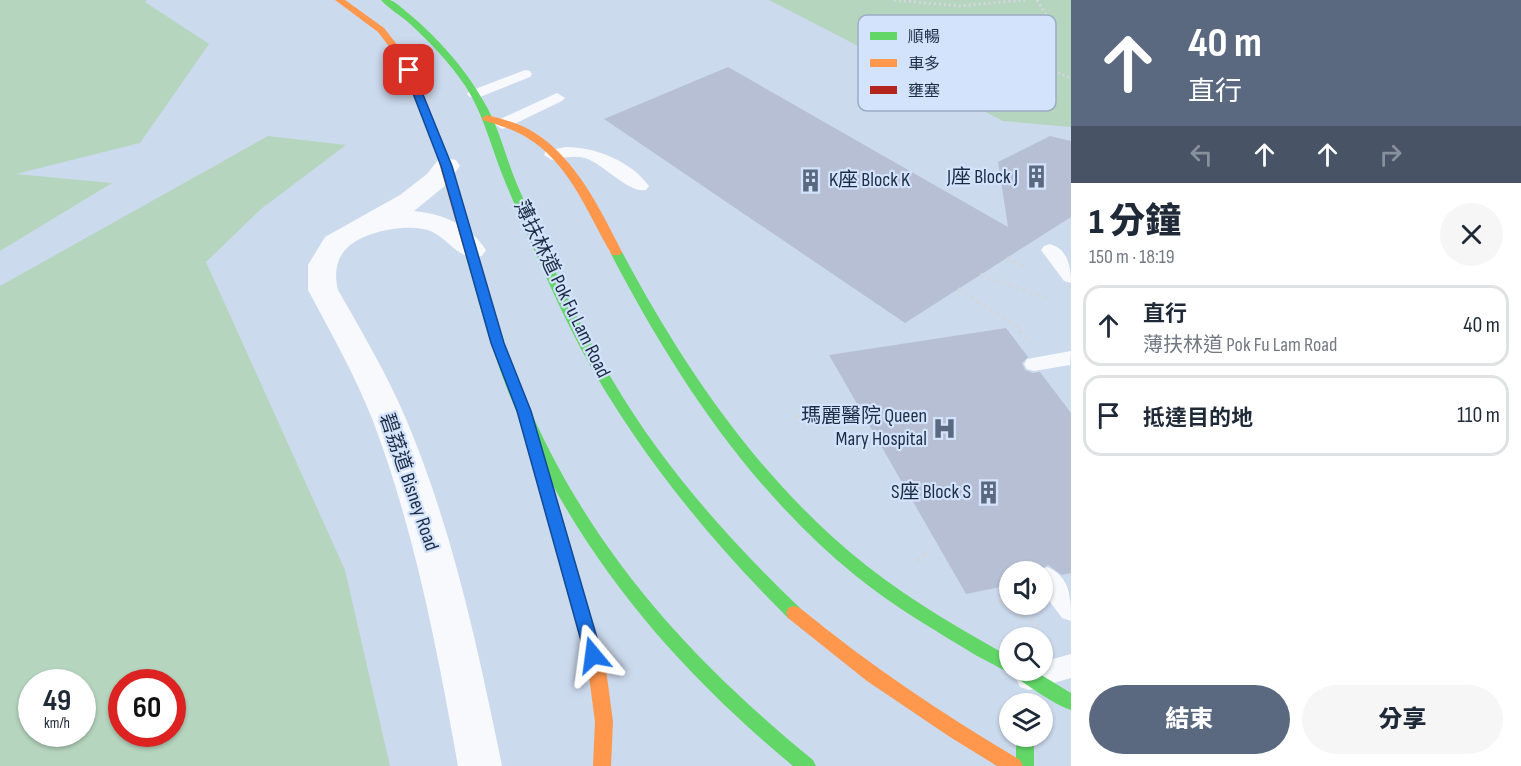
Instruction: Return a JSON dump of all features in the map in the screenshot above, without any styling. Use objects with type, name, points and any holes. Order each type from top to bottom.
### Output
[{"type":"main road","points":[[339,0],[380,28],[393,43],[409,70],[447,166],[498,343],[524,411],[552,471],[590,536],[642,609],[723,696],[807,766]]},
{"type":"main road","name":"薄扶林道 Pok Fu Lam Road","points":[[385,0],[412,20],[433,41],[475,94],[487,118],[512,184],[578,330],[628,418],[668,477],[706,523],[763,584],[823,638],[876,679],[933,718],[1014,766]]},
{"type":"main road","points":[[487,118],[535,138],[552,156],[593,209],[640,298],[683,370],[719,419],[789,502],[861,570],[999,663]]},
{"type":"main road","points":[[524,411],[597,669],[604,722],[602,766]]},
{"type":"main road","points":[[1029,681],[1071,702]]},
{"type":"main road","points":[[1025,747],[1025,766]]},
{"type":"street","name":"碧荔道 Bisney Road","points":[[447,166],[436,182],[422,194],[335,243],[321,265],[320,277],[323,290],[389,418],[414,487],[436,555],[457,645],[480,766]]},
{"type":"street","points":[[361,227],[397,220],[434,223],[448,229],[472,250]]},
{"type":"lane","points":[[475,94],[525,74]]},
{"type":"lane","points":[[502,124],[557,98]]},
{"type":"lane","points":[[552,156],[569,150],[606,159],[640,186]]},
{"type":"lane","points":[[1050,250],[1071,277]]},
{"type":"lane","points":[[1034,364],[1071,358],[1071,343]]},
{"type":"lane","points":[[1053,586],[1071,610]]},
{"type":"lane","points":[[1053,670],[1071,666]]},
{"type":"path","points":[[894,0],[934,7],[990,6],[1025,0]]},
{"type":"path","points":[[1037,0],[1046,15]]},
{"type":"path","points":[[1056,72],[1071,78]]},
{"type":"path","points":[[980,275],[1051,300]]},
{"type":"path","points":[[958,289],[1014,324],[1028,341]]},
{"type":"path","points":[[797,417],[858,406]]},
{"type":"green space","points":[[0,0],[147,0],[145,2],[209,44],[140,143],[16,174],[112,183],[0,251]]},
{"type":"green space","points":[[769,0],[1071,0],[1071,127],[1003,121],[984,111],[1056,111],[1056,15],[858,15],[858,46]]},
{"type":"green space","points":[[268,136],[346,145],[261,209],[206,262],[345,570],[390,766],[0,766],[0,286]]},
{"type":"building","name":"K座 Block K","points":[[728,67],[1008,227],[998,162],[1050,136],[1071,141],[1071,217],[905,323],[604,119]]},
{"type":"building","name":"S座 Block S","points":[[1006,328],[1028,357],[1022,363],[1025,370],[1033,373],[1040,372],[1071,413],[1071,573],[1062,575],[1053,569],[1053,561],[999,561],[999,587],[966,594],[829,355]]},
{"type":"traffic: fast","points":[[385,0],[438,46],[461,73],[480,103],[511,183],[567,308],[588,349],[631,421],[655,456],[707,522],[794,613]]},
{"type":"traffic: fast","points":[[616,252],[639,296],[692,383],[753,464],[787,502],[861,571],[934,621],[999,659]]},
{"type":"traffic: fast","points":[[472,257],[497,341],[515,391],[540,448],[569,501],[601,551],[636,598],[715,686],[759,727],[807,766]]},
{"type":"traffic: fast","points":[[1036,681],[1071,702]]},
{"type":"traffic: fast","points":[[1025,747],[1025,766]]},
{"type":"traffic: slow","points":[[339,0],[381,30],[405,61],[440,149],[472,257]]},
{"type":"traffic: slow","points":[[487,118],[531,135],[558,158],[581,188],[616,252]]},
{"type":"traffic: slow","points":[[580,609],[597,669],[604,722],[602,766]]},
{"type":"traffic: slow","points":[[794,613],[820,635],[901,694],[1014,766]]},
{"type":"traffic: jam","points":[[543,479],[580,609]]},
{"type":"place","name":"J座 Block J","points":[[1036,177]]},
{"type":"place","name":"K座 Block K","points":[[811,180]]},
{"type":"place","name":"瑪麗醫院 Queen Mary Hospital","points":[[945,428]]},
{"type":"place","name":"S座 Block S","points":[[989,492]]},
{"type":"route","points":[[409,70],[447,166],[498,343],[524,411],[593,655]]}]
